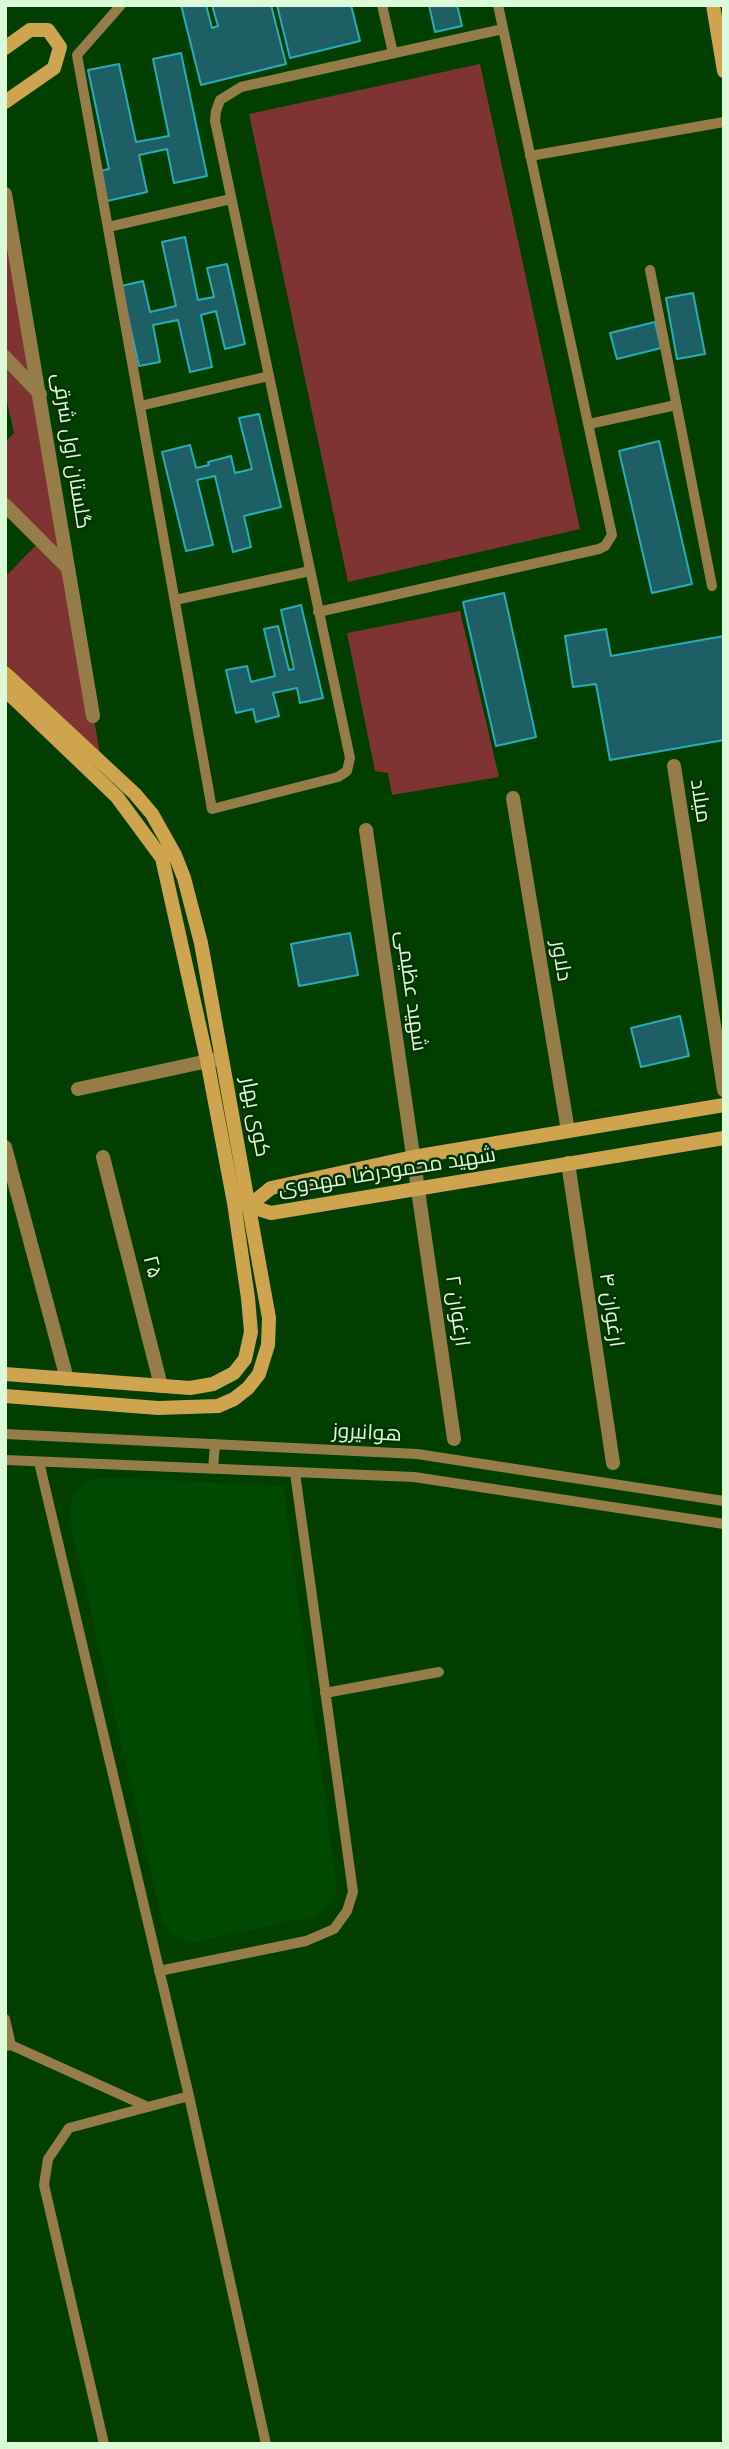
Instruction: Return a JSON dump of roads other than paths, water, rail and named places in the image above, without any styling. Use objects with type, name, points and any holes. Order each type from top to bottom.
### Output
[{"type":"street","points":[[713,5],[724,71]]},
{"type":"street","points":[[5,48],[30,30],[48,30],[60,47],[54,68],[5,102]]},
{"type":"street","name":"گلستان اول شرقی","points":[[5,194],[93,716]]},
{"type":"street","points":[[5,357],[40,394]]},
{"type":"street","points":[[5,505],[68,568]]},
{"type":"street","name":"کوی بهار","points":[[5,673],[135,794],[165,834],[184,878],[201,943],[251,1332],[245,1359],[234,1373],[213,1384],[190,1388],[5,1374]]},
{"type":"street","name":"کوی بهار","points":[[5,690],[117,797],[162,858],[250,1205],[269,1318],[268,1346],[259,1374],[248,1388],[234,1399],[218,1406],[158,1408],[5,1396]]},
{"type":"street","name":"میلاد","points":[[674,766],[724,1090]]},
{"type":"street","name":"دلاور","points":[[513,798],[568,1131]]},
{"type":"street","name":"شهید عظیمی","points":[[366,830],[418,1189]]},
{"type":"street","points":[[78,1088],[215,1059]]},
{"type":"street","name":"شهید محمودرضا مهدوی","points":[[250,1205],[271,1188],[413,1157],[724,1105]]},
{"type":"street","name":"شهید محمودرضا مهدوی","points":[[250,1205],[271,1213],[724,1138]]},
{"type":"street","points":[[5,1146],[68,1379]]},
{"type":"street","name":"۲۵","points":[[103,1157],[161,1386]]},
{"type":"street","name":"ارغوان ۴","points":[[568,1163],[613,1462]]},
{"type":"street","name":"ارغوان ۲","points":[[418,1189],[454,1439]]},
{"type":"street","points":[[234,1203],[250,1205]]},
{"type":"lane","points":[[121,5],[77,55],[212,809],[338,777],[348,771],[350,758],[215,121],[220,100],[241,87],[503,29]]},
{"type":"lane","points":[[382,5],[393,53]]},
{"type":"lane","points":[[318,612],[605,546],[609,541],[612,529],[498,5]]},
{"type":"lane","points":[[530,156],[724,122]]},
{"type":"lane","points":[[108,227],[231,199]]},
{"type":"lane","points":[[650,270],[712,586]]},
{"type":"lane","points":[[140,406],[269,376]]},
{"type":"lane","points":[[589,424],[676,405]]},
{"type":"lane","points":[[175,600],[310,571]]},
{"type":"lane","name":"هوانیروز","points":[[5,1434],[417,1454],[724,1501]]},
{"type":"lane","points":[[213,1469],[215,1444]]},
{"type":"lane","name":"هوانیروز","points":[[5,1460],[414,1478],[724,1524]]},
{"type":"lane","points":[[39,1462],[189,2096],[266,2444]]},
{"type":"lane","points":[[471,1486],[477,1463]]},
{"type":"lane","points":[[159,1971],[306,1941],[334,1929],[347,1911],[352,1892],[295,1473]]},
{"type":"lane","points":[[325,1693],[439,1672]]},
{"type":"lane","points":[[5,2019],[8,2045],[148,2107]]},
{"type":"lane","points":[[104,2444],[44,2186],[48,2159],[69,2128],[189,2096]]}]
